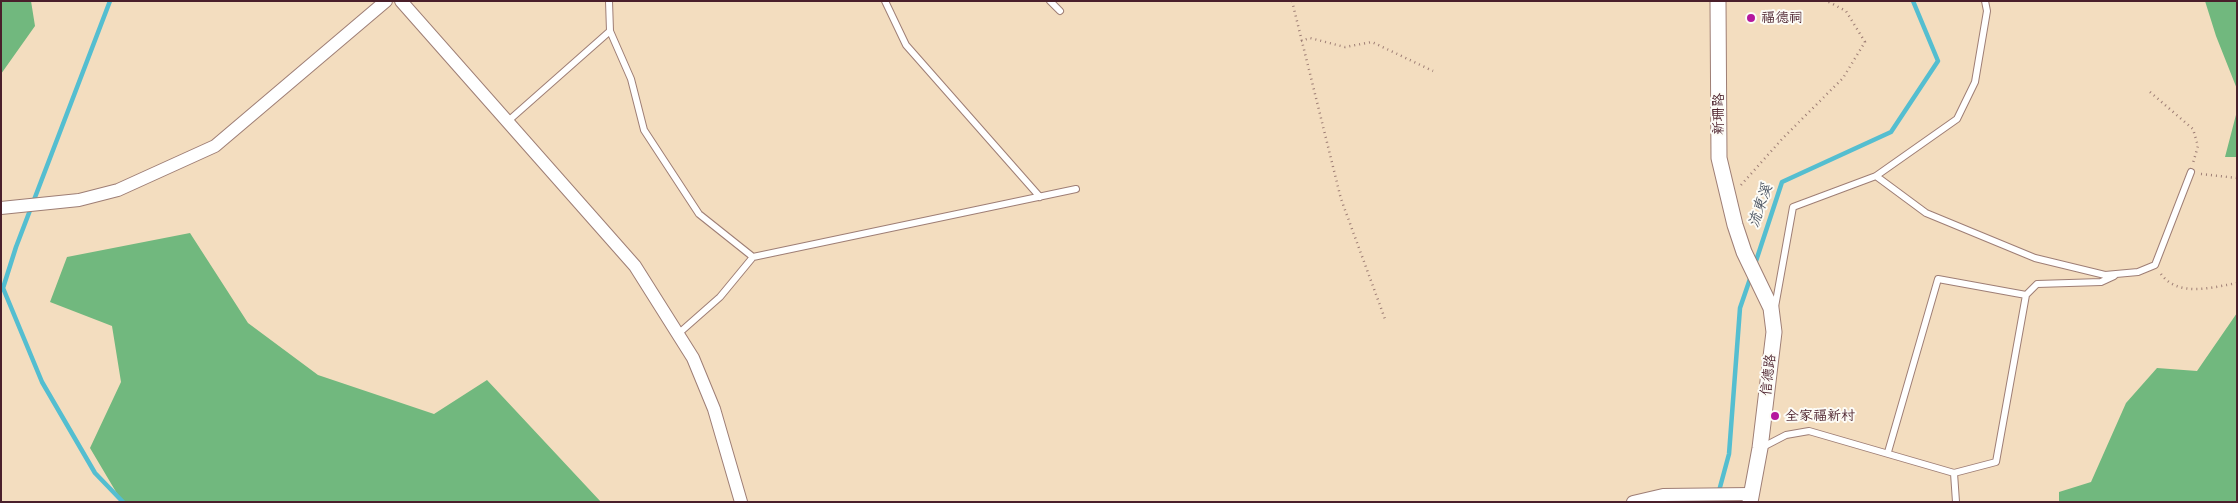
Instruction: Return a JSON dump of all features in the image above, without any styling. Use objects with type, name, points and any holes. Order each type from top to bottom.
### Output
[{"type":"street","points":[[1,208],[79,200],[118,190],[215,146],[386,1]]},
{"type":"street","points":[[401,1],[635,266],[693,358],[714,409],[741,502]]},
{"type":"street","name":"新珊路","points":[[1718,1],[1719,158],[1728,199],[1744,252],[1772,313]]},
{"type":"street","name":"信德路","points":[[1751,498],[1760,448],[1774,332],[1772,313]]},
{"type":"street","points":[[1633,502],[1663,495],[1736,494],[1751,498]]},
{"type":"lane","points":[[609,1],[610,31],[630,80],[644,130],[664,164],[699,214],[753,257]]},
{"type":"lane","points":[[885,1],[906,45],[1040,197]]},
{"type":"lane","points":[[1050,1],[1060,12]]},
{"type":"lane","points":[[1772,313],[1793,207],[1876,176],[1956,119],[1975,82],[1987,11],[1985,1]]},
{"type":"lane","points":[[507,122],[610,31]]},
{"type":"lane","points":[[1876,176],[1926,213],[2035,258],[2104,274],[2138,272],[2155,265],[2191,172]]},
{"type":"lane","points":[[678,334],[720,297],[753,257],[1076,189]]},
{"type":"lane","points":[[1760,448],[1786,436],[1809,431],[1888,452],[1954,473],[1996,462],[2026,295],[2037,284],[2100,282],[2119,273]]},
{"type":"lane","points":[[1888,452],[1938,279],[2026,295]]},
{"type":"lane","points":[[1954,473],[1956,502]]},
{"type":"path","points":[[1292,1],[1341,200],[1385,319]]},
{"type":"path","points":[[1728,199],[1783,138],[1843,78],[1865,42],[1846,11],[1827,1]]},
{"type":"path","points":[[1301,41],[1310,38],[1345,47],[1372,42],[1433,71]]},
{"type":"path","points":[[2150,92],[2192,129],[2198,146],[2191,172],[2237,178]]},
{"type":"path","points":[[2155,265],[2164,279],[2190,290],[2237,283]]},
{"type":"green space","points":[[1,1],[31,1],[35,26],[1,74]]},
{"type":"green space","points":[[2205,1],[2237,1],[2237,89],[2216,36]]},
{"type":"green space","points":[[2237,111],[2237,157],[2225,157]]},
{"type":"green space","points":[[190,233],[248,323],[318,375],[434,414],[487,380],[601,502],[122,502],[90,448],[121,382],[112,326],[50,302],[67,257]]},
{"type":"green space","points":[[2237,313],[2237,502],[2059,502],[2059,492],[2091,482],[2126,403],[2157,368],[2197,371]]},
{"type":"waterway","points":[[110,1],[16,247],[3,288],[42,382],[95,473],[123,502]]},
{"type":"waterway","name":"流東溪","points":[[1755,264],[1782,182],[1891,132],[1938,61],[1913,1]]},
{"type":"waterway","name":"流東溪","points":[[1716,502],[1729,454],[1740,308],[1751,276]]},
{"type":"place","name":"福德祠","points":[[1751,18]]},
{"type":"place","name":"全家福新村","points":[[1775,416]]}]
